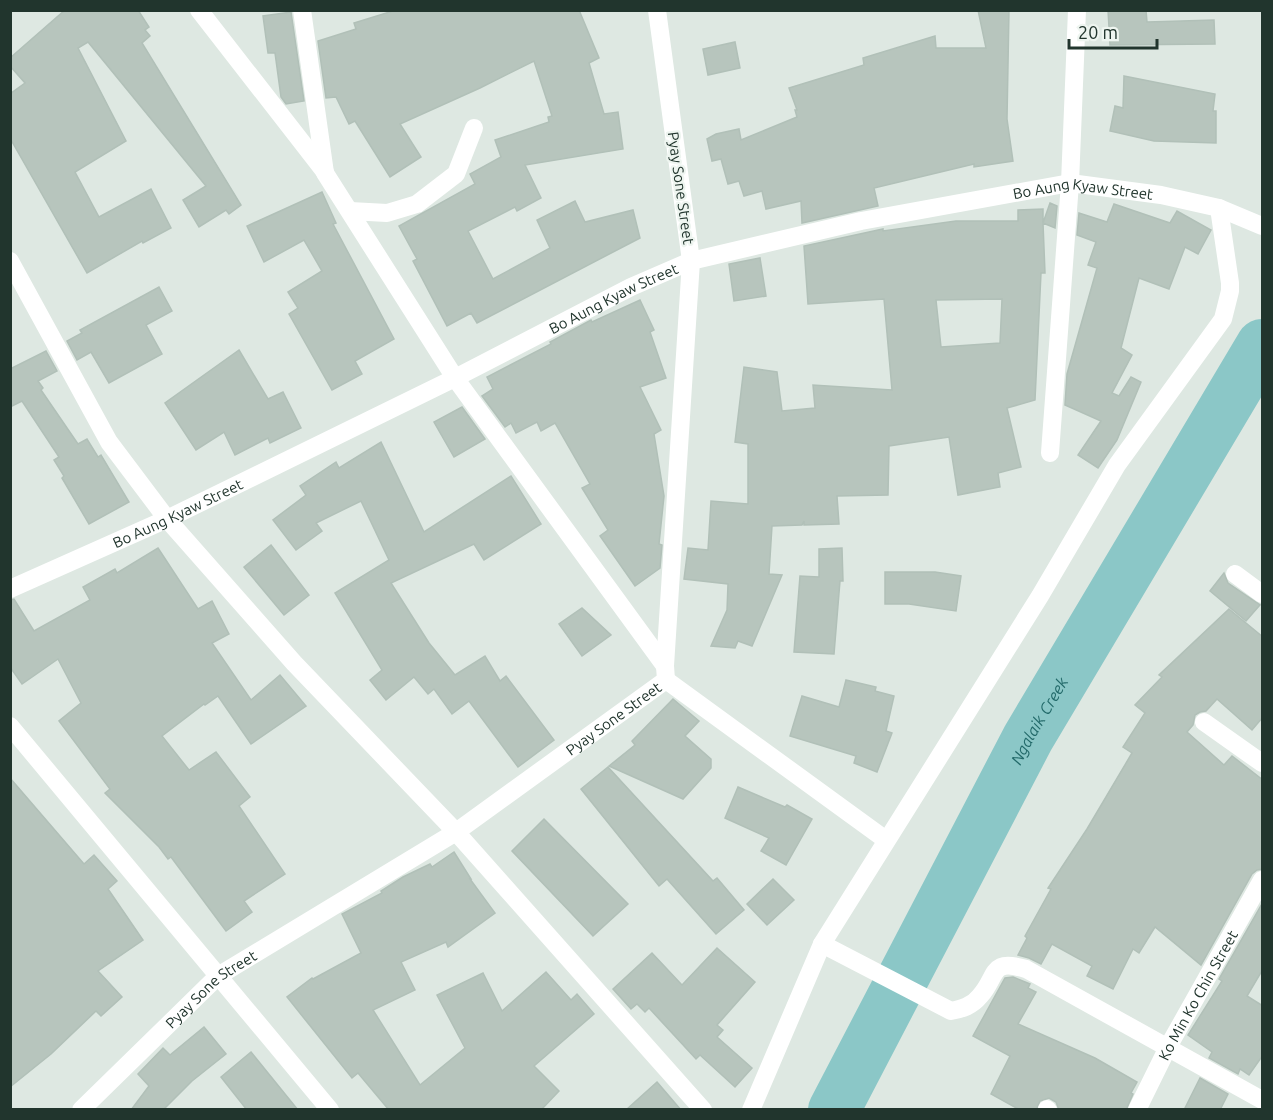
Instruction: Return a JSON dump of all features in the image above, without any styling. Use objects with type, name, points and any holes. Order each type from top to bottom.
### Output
[{"type":"street","points":[[199,10],[325,173],[455,378],[665,673],[886,840]]},
{"type":"street","points":[[302,10],[325,173]]},
{"type":"street","name":"Pyay Sone Street","points":[[81,1110],[218,976],[456,832],[665,673],[692,261],[657,10]]},
{"type":"street","points":[[1050,453],[1070,183],[1077,10]]},
{"type":"street","points":[[350,212],[387,213],[417,204],[456,174],[474,128]]},
{"type":"street","name":"Bo Aung Kyaw Street","points":[[10,589],[166,519],[455,378],[631,287],[692,261],[861,221],[1070,183],[1161,195],[1219,208],[1263,226]]},
{"type":"street","points":[[751,1110],[828,947],[886,840],[1040,596],[1117,465],[1223,319],[1230,291],[1219,208]]},
{"type":"street","points":[[10,261],[109,441],[166,519],[294,663],[456,832],[702,1110]]},
{"type":"street","points":[[1235,574],[1263,594]]},
{"type":"street","points":[[1204,722],[1263,763]]},
{"type":"street","points":[[10,726],[330,1110]]},
{"type":"street","name":"Ko Min Ko Chin Street","points":[[1137,1110],[1168,1047],[1263,880]]},
{"type":"street","points":[[828,947],[951,1011],[964,1009],[980,996],[994,971],[1011,964],[1026,969],[1263,1100]]},
{"type":"building","points":[[65,10],[138,10],[149,27],[145,30],[150,36],[142,43],[241,205],[229,214],[226,210],[199,227],[183,200],[206,186],[88,42],[78,48],[126,141],[75,172],[99,217],[151,189],[171,228],[143,243],[142,241],[87,273],[10,138],[10,94],[25,83],[10,66],[10,58]]},
{"type":"building","points":[[396,10],[579,10],[599,58],[589,63],[604,114],[618,112],[623,149],[525,165],[541,198],[517,211],[515,207],[468,231],[493,279],[550,248],[537,220],[575,201],[585,222],[633,210],[640,238],[477,323],[471,313],[447,326],[413,261],[417,259],[399,226],[475,184],[470,174],[501,157],[495,140],[549,122],[548,117],[552,116],[534,61],[400,124],[421,157],[390,177],[355,121],[349,124],[336,97],[326,98],[318,41],[356,29],[354,23]]},
{"type":"building","points":[[978,10],[1009,10],[1007,119],[1013,161],[974,167],[974,164],[874,188],[878,206],[802,223],[801,201],[766,209],[762,191],[744,196],[739,181],[728,184],[721,159],[712,161],[707,139],[716,134],[739,129],[741,140],[797,117],[795,110],[797,110],[789,88],[864,65],[863,58],[935,36],[936,48],[986,48]]},
{"type":"building","points":[[1108,10],[1146,10],[1147,22],[1214,20],[1215,44],[1110,45]]},
{"type":"building","points":[[291,12],[304,101],[286,104],[281,97],[275,53],[268,53],[263,16]]},
{"type":"building","points":[[735,42],[740,68],[708,75],[703,49]]},
{"type":"building","points":[[1124,76],[1215,94],[1213,111],[1216,111],[1216,143],[1154,141],[1110,131],[1115,106],[1123,108]]},
{"type":"building","points":[[322,192],[336,223],[333,224],[394,339],[355,361],[362,374],[332,390],[289,314],[298,308],[288,292],[322,271],[304,240],[264,262],[247,226]]},
{"type":"building","points":[[1050,203],[1057,206],[1055,228],[1043,223]]},
{"type":"building","points":[[1114,204],[1170,223],[1177,211],[1211,230],[1198,254],[1185,247],[1169,289],[1139,278],[1121,348],[1132,355],[1112,393],[1119,396],[1131,377],[1141,382],[1117,440],[1098,468],[1078,455],[1101,421],[1065,405],[1067,374],[1097,268],[1088,265],[1096,242],[1077,235],[1079,213],[1107,222]]},
{"type":"building","points":[[1043,209],[1045,273],[1041,273],[1035,400],[1007,408],[1021,467],[998,473],[1000,487],[958,495],[949,437],[889,446],[888,495],[837,496],[839,524],[804,525],[804,521],[802,525],[772,526],[769,574],[782,575],[752,646],[738,641],[735,648],[711,646],[727,610],[728,584],[684,579],[688,548],[708,550],[711,501],[748,504],[748,444],[735,442],[744,367],[777,372],[782,411],[815,408],[813,385],[892,390],[884,299],[808,304],[804,246],[883,229],[883,231],[956,221],[1018,221],[1018,210]],"holes":[[[1002,299],[1000,343],[941,347],[936,300]]]},
{"type":"building","points":[[760,258],[766,296],[734,301],[729,264]]},
{"type":"building","points":[[159,287],[172,311],[146,325],[162,354],[109,383],[91,352],[77,360],[67,341],[82,333],[80,330]]},
{"type":"building","points":[[640,300],[654,330],[650,332],[666,378],[640,387],[661,430],[654,434],[664,496],[659,544],[662,545],[660,568],[635,586],[600,536],[608,530],[582,488],[590,484],[555,423],[541,431],[537,422],[516,433],[511,423],[505,427],[482,396],[493,389],[487,377],[551,344],[550,342],[591,320],[592,322]]},
{"type":"building","points":[[239,350],[268,399],[283,392],[301,428],[270,443],[268,438],[235,455],[224,432],[196,450],[165,403]]},
{"type":"building","points":[[46,351],[57,371],[38,381],[43,388],[41,390],[78,444],[87,439],[98,457],[101,455],[129,502],[89,524],[62,478],[64,476],[54,460],[59,457],[22,401],[10,407],[10,369]]},
{"type":"building","points":[[462,407],[485,439],[454,457],[434,422]]},
{"type":"building","points":[[381,442],[424,532],[511,476],[541,524],[484,560],[474,544],[391,583],[429,643],[455,675],[485,656],[500,681],[506,676],[554,740],[518,767],[469,701],[452,714],[434,689],[428,694],[414,677],[386,700],[370,680],[382,670],[335,593],[389,560],[361,501],[316,523],[322,531],[296,550],[273,520],[306,495],[300,486],[336,462],[339,468]]},
{"type":"building","points":[[271,545],[309,595],[284,615],[244,567]]},
{"type":"building","points":[[158,548],[198,609],[212,601],[229,634],[212,643],[251,700],[280,675],[306,706],[251,744],[218,696],[162,736],[189,770],[216,752],[250,797],[239,806],[285,874],[244,901],[252,912],[226,931],[171,857],[168,859],[105,793],[110,789],[59,721],[81,703],[58,659],[22,684],[10,667],[10,600],[14,599],[34,631],[90,600],[83,587],[115,569],[117,573]]},
{"type":"building","points":[[842,548],[843,581],[840,581],[834,654],[794,652],[800,576],[819,577],[819,549]]},
{"type":"building","points":[[885,572],[935,572],[961,576],[956,611],[909,604],[885,604]]},
{"type":"building","points":[[1224,573],[1228,583],[1260,605],[1246,621],[1210,591]]},
{"type":"building","points":[[582,608],[611,635],[582,656],[559,624]]},
{"type":"building","points":[[1229,609],[1263,637],[1263,717],[1252,730],[1217,699],[1206,711],[1195,715],[1193,725],[1187,732],[1224,765],[1232,756],[1263,780],[1263,869],[1252,874],[1201,965],[1155,927],[1139,953],[1133,949],[1113,989],[1087,976],[1092,966],[1052,944],[1041,964],[1018,955],[1027,938],[1025,936],[1051,889],[1048,888],[1087,829],[1132,753],[1123,747],[1145,713],[1135,705],[1162,677],[1159,675]]},
{"type":"building","points":[[846,680],[876,687],[875,691],[894,696],[886,731],[892,733],[877,772],[854,763],[856,756],[790,736],[802,696],[839,707]]},
{"type":"building","points":[[673,699],[699,721],[685,736],[711,759],[711,768],[683,799],[609,766],[635,745],[632,741]]},
{"type":"building","points":[[608,767],[713,881],[717,878],[744,910],[716,934],[667,879],[659,886],[581,789]]},
{"type":"building","points":[[10,778],[84,864],[94,855],[117,881],[108,889],[143,940],[98,971],[122,997],[101,1016],[96,1011],[51,1054],[10,1087]]},
{"type":"building","points":[[738,787],[785,807],[787,805],[812,819],[786,865],[761,851],[769,838],[725,818]]},
{"type":"building","points":[[544,819],[628,904],[593,936],[512,851]]},
{"type":"building","points":[[454,852],[495,913],[448,947],[446,942],[401,962],[415,990],[373,1010],[420,1085],[465,1048],[437,995],[483,973],[502,1011],[546,972],[571,1000],[577,994],[594,1014],[534,1066],[559,1091],[541,1110],[389,1110],[358,1073],[352,1078],[287,997],[312,978],[361,953],[342,914],[382,893],[381,891],[403,877],[430,864],[432,867]]},
{"type":"building","points":[[773,879],[794,900],[767,925],[747,904]]},
{"type":"building","points":[[1263,902],[1263,969],[1247,996],[1263,1006],[1263,1055],[1249,1075],[1240,1069],[1238,1074],[1209,1058],[1212,1052],[1188,1035],[1222,981],[1219,979]]},
{"type":"building","points":[[717,948],[755,982],[717,1025],[723,1030],[717,1037],[752,1068],[735,1087],[700,1055],[696,1059],[649,1008],[645,1012],[637,1004],[631,1009],[613,989],[652,953],[682,985]]},
{"type":"building","points":[[1013,977],[1030,984],[1028,988],[1036,992],[1018,1024],[1095,1058],[1137,1082],[1126,1110],[1059,1110],[1056,1102],[1049,1098],[1040,1101],[1036,1110],[1020,1110],[991,1094],[1010,1056],[973,1036],[1005,978]]},
{"type":"building","points":[[204,1027],[226,1054],[192,1081],[163,1110],[131,1110],[149,1086],[138,1074],[163,1048],[170,1055]]},
{"type":"building","points":[[251,1052],[298,1110],[247,1110],[221,1077]]},
{"type":"building","points":[[1200,1078],[1228,1094],[1220,1110],[1184,1110]]},
{"type":"building","points":[[657,1082],[681,1110],[626,1110]]},
{"type":"waterway","name":"Ngalaik Creek","points":[[834,1110],[1028,738],[1262,345]]}]
